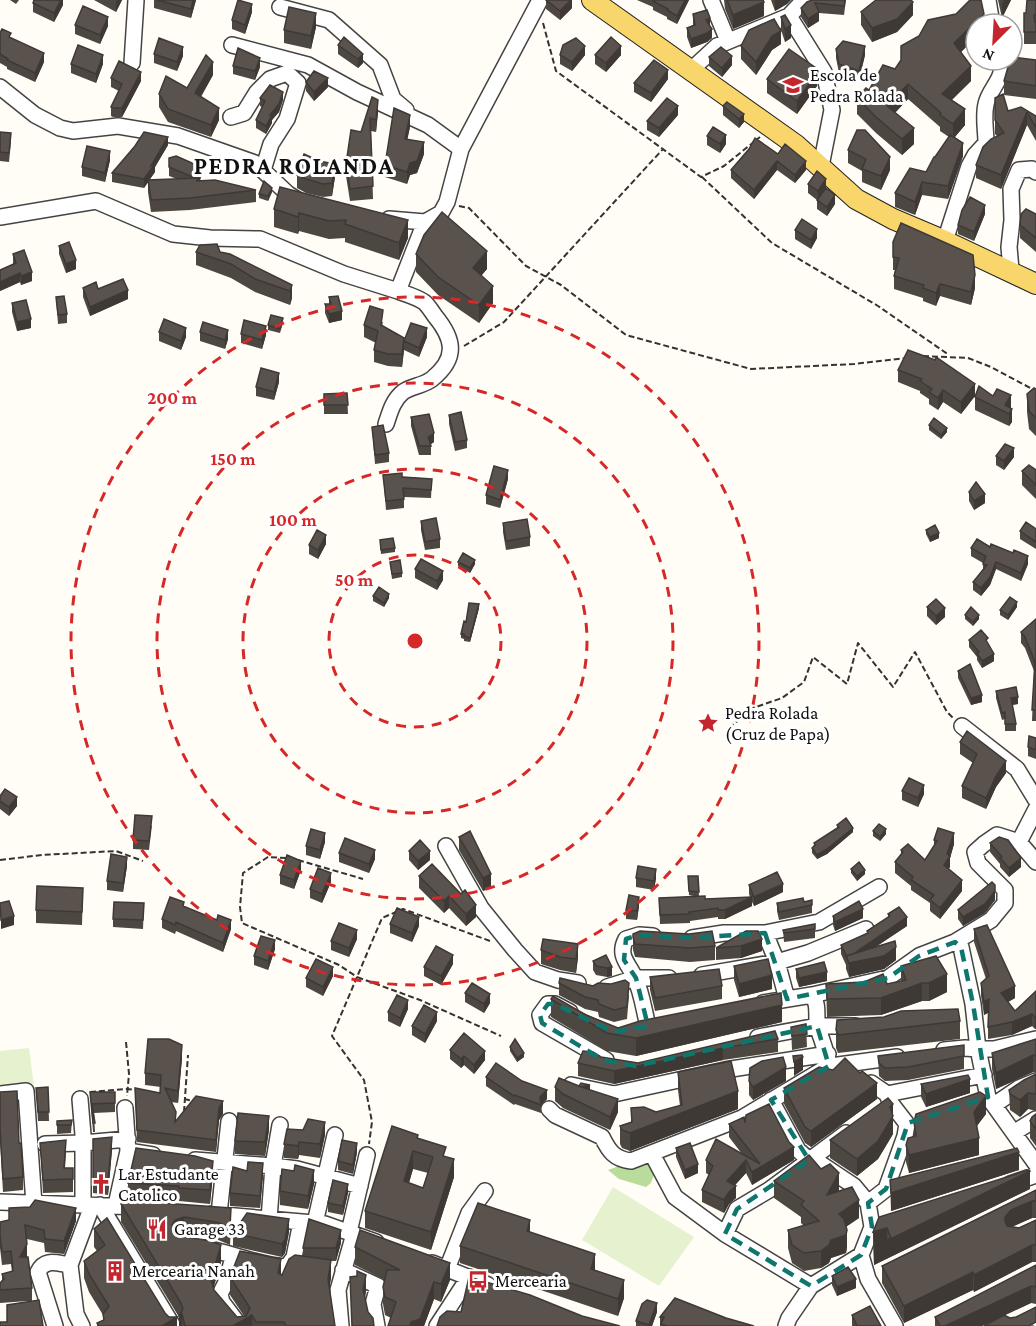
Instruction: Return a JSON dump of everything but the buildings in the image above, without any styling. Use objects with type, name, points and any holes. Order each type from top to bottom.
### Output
[{"type":"main road","points":[[592,0],[796,145],[856,199],[872,209],[1011,270],[1036,284]]},
{"type":"street","points":[[132,63],[136,0]]},
{"type":"street","points":[[711,0],[728,41]]},
{"type":"street","points":[[691,70],[717,46],[789,16],[804,0]]},
{"type":"street","points":[[370,217],[425,222],[441,213],[447,202],[461,149],[539,2]]},
{"type":"street","points":[[280,7],[329,20],[380,65],[393,99],[417,120]]},
{"type":"street","points":[[789,16],[824,72],[832,110],[821,166]]},
{"type":"street","points":[[232,45],[308,65],[357,92],[428,125],[461,149]]},
{"type":"street","points":[[945,241],[969,166],[986,143],[984,126],[986,102],[1002,72]]},
{"type":"street","points":[[231,117],[244,113],[257,92],[270,80],[287,73],[298,82],[287,119],[271,144],[263,170]]},
{"type":"street","points":[[0,87],[35,115],[60,128],[73,131],[118,126],[178,136],[255,163],[288,194],[313,205]]},
{"type":"street","points":[[1011,270],[1009,247],[1012,220],[1011,189],[1019,170],[1032,169],[1036,172]]},
{"type":"street","points":[[0,217],[96,201],[173,234],[260,239],[344,274],[398,291],[423,302],[446,330],[451,342],[450,354],[445,365],[434,377],[423,385],[405,390],[394,403],[386,424]]},
{"type":"street","points":[[398,291],[425,222]]},
{"type":"street","points":[[962,726],[1017,769],[1036,800]]},
{"type":"street","points":[[1019,842],[1036,808]]},
{"type":"street","points":[[744,1007],[888,978],[919,956],[955,942],[991,920],[1005,903],[1005,890],[978,863],[975,852],[997,835],[1019,842],[1036,862]]},
{"type":"street","points":[[446,846],[481,908],[515,950],[536,972],[558,980],[608,987],[636,978],[684,978],[777,962],[808,953],[866,929]]},
{"type":"street","points":[[648,1026],[636,978],[624,960],[622,946],[626,939],[639,935],[689,938],[724,933],[765,933],[819,922],[879,887]]},
{"type":"street","points":[[765,933],[777,962],[787,999]]},
{"type":"street","points":[[955,942],[961,947],[974,1004],[978,1049],[987,1101],[1015,1132],[1027,1158]]},
{"type":"street","points":[[812,995],[817,1003],[817,1026],[829,1060]]},
{"type":"street","points":[[582,1019],[555,1004],[548,1004],[540,1015],[542,1023],[603,1060],[625,1064]]},
{"type":"street","points":[[740,1041],[817,1026],[873,1025]]},
{"type":"street","points":[[931,1052],[965,1047],[994,1048],[1036,1039]]},
{"type":"street","points":[[563,1083],[614,1094],[724,1070],[909,1055]]},
{"type":"street","points":[[549,1109],[555,1115],[602,1137],[609,1151],[621,1160],[631,1161],[742,1118],[829,1060]]},
{"type":"street","points":[[886,1101],[984,1075]]},
{"type":"street","points":[[987,1101],[1036,1081]]},
{"type":"street","points":[[871,1083],[886,1101],[912,1122],[886,1189]]},
{"type":"street","points":[[0,1094],[26,1092],[34,1204]]},
{"type":"street","points":[[80,1099],[83,1143],[92,1205],[172,1326]]},
{"type":"street","points":[[771,1100],[798,1150],[809,1160],[821,1164],[854,1186],[868,1203],[878,1226],[861,1255],[812,1286],[789,1318],[786,1326]]},
{"type":"street","points":[[116,1205],[128,1145],[125,1108]]},
{"type":"street","points":[[1015,1132],[1036,1119]]},
{"type":"street","points":[[219,1215],[229,1121]]},
{"type":"street","points":[[269,1219],[273,1166],[280,1125]]},
{"type":"street","points":[[725,1234],[737,1209],[769,1190],[854,1128]]},
{"type":"street","points":[[193,1246],[214,1249],[233,1257],[277,1267],[287,1267],[294,1257],[326,1176],[335,1135]]},
{"type":"street","points":[[30,1144],[128,1145],[164,1156]]},
{"type":"street","points":[[652,1154],[675,1197],[725,1234],[812,1286]]},
{"type":"street","points":[[341,1326],[338,1290],[367,1155]]},
{"type":"street","points":[[184,1159],[273,1166],[326,1176],[360,1186]]},
{"type":"street","points":[[992,1189],[1036,1175]]},
{"type":"street","points":[[868,1203],[886,1189],[908,1183]]},
{"type":"street","points":[[447,1269],[469,1213],[485,1191]]},
{"type":"street","points":[[0,1202],[150,1208]]},
{"type":"street","points":[[82,1326],[76,1314],[70,1265],[92,1205]]},
{"type":"street","points":[[196,1212],[326,1224],[389,1246]]},
{"type":"street","points":[[861,1255],[874,1277],[895,1326]]},
{"type":"street","points":[[233,1257],[227,1280],[220,1294],[222,1302],[240,1326]]},
{"type":"street","points":[[418,1257],[505,1291]]},
{"type":"street","points":[[55,1326],[38,1272],[42,1264],[47,1262],[70,1265]]},
{"type":"street","points":[[344,1270],[378,1286],[373,1304],[377,1326]]},
{"type":"street","points":[[437,1326],[469,1277]]},
{"type":"path","points":[[539,2],[556,71],[701,177],[772,243],[878,306],[952,357]]},
{"type":"path","points":[[701,177],[724,166],[764,134]]},
{"type":"path","points":[[450,354],[504,322],[663,149]]},
{"type":"path","points":[[447,202],[469,208],[526,266],[561,285],[626,335],[751,369],[854,364],[911,357]]},
{"type":"path","points":[[923,356],[968,358],[1036,390]]},
{"type":"path","points":[[729,728],[753,708],[782,698],[804,682],[813,657],[846,684],[858,643],[893,687],[915,652],[946,712],[962,726]]},
{"type":"path","points":[[0,860],[116,851],[143,861]]},
{"type":"path","points":[[287,858],[268,857],[243,873],[240,907],[242,923],[339,965],[357,978],[420,1000],[501,1036]]},
{"type":"path","points":[[296,859],[363,879]]},
{"type":"path","points":[[367,1155],[372,1122],[364,1080],[332,1036],[382,918],[403,909],[515,950]]},
{"type":"path","points":[[125,1108],[129,1074],[126,1042]]},
{"type":"path","points":[[184,1112],[188,1055]]},
{"type":"path","points":[[80,1099],[89,1092],[127,1089],[144,1091]]},
{"type":"path","points":[[184,1099],[196,1101]]},
{"type":"highlighted area","points":[[765,933],[787,999],[888,978],[919,956],[955,942],[961,947],[988,1097],[908,1123],[886,1189],[868,1203],[872,1227],[861,1255],[811,1286],[725,1234],[737,1209],[809,1160],[771,1100],[829,1066],[817,1026],[636,1066],[603,1060],[542,1023],[540,1015],[548,1004],[555,1004],[613,1032],[648,1026],[636,978],[624,960],[626,939],[639,935],[689,938]]},
{"type":"green space","points":[[29,1048],[34,1087],[0,1090],[0,1051]]},
{"type":"green space","points":[[630,1162],[648,1162],[656,1169],[651,1183],[646,1187],[619,1179],[608,1170]]},
{"type":"green space","points":[[613,1187],[694,1237],[659,1286],[582,1240]]},
{"type":"place","name":"Escola de Pedra Rolada","points":[[793,85]]},
{"type":"place","name":"Pedra Rolada (Cruz de Papa)","points":[[708,723]]},
{"type":"place","name":"Lar Estudante Catolico","points":[[101,1184]]},
{"type":"place","name":"Garage 33","points":[[157,1229]]},
{"type":"place","name":"Mercearia Nanah","points":[[115,1271]]},
{"type":"place","name":"Mercearia","points":[[478,1281]]},
{"type":"district","name":"PEDRA ROLANDA","points":[[294,165]]}]
